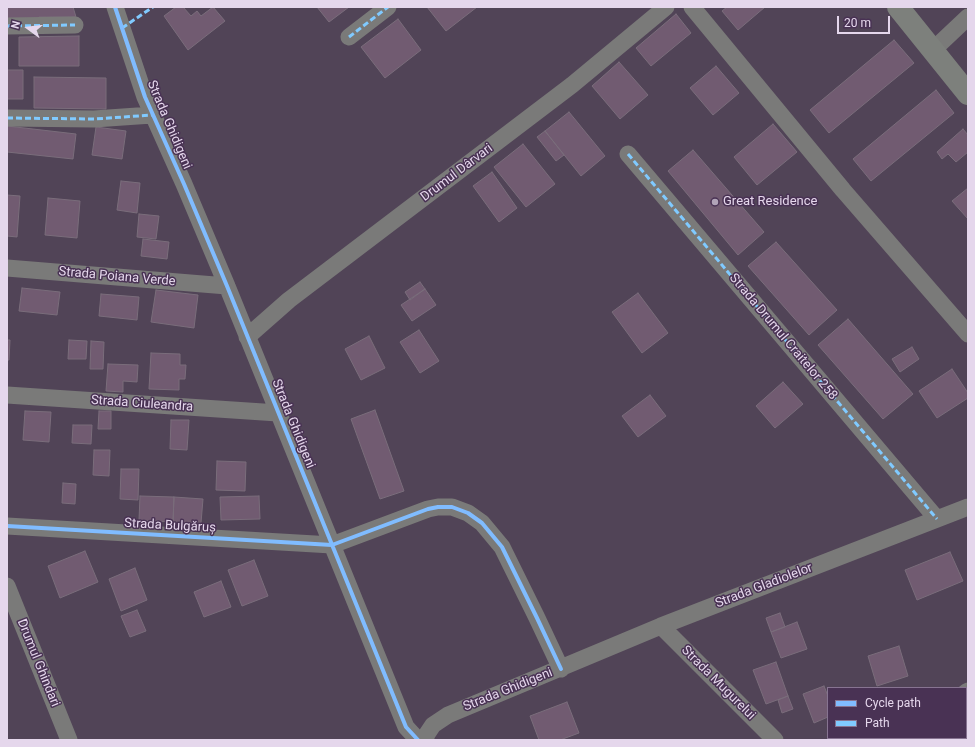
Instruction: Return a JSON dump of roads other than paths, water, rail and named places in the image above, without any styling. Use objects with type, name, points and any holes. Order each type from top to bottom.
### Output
[{"type":"street","name":"Strada Ghidigeni","points":[[114,7],[152,115],[184,184],[227,286],[332,545],[428,509],[452,507],[468,513],[482,523],[502,547],[560,669],[448,715],[433,725],[425,740]]},
{"type":"street","points":[[349,37],[388,7]]},
{"type":"street","name":"Drumul Dârvari","points":[[247,337],[289,300],[572,85],[666,7]]},
{"type":"street","points":[[692,7],[843,190],[968,334]]},
{"type":"street","points":[[898,7],[968,94]]},
{"type":"street","points":[[933,50],[968,17]]},
{"type":"street","points":[[7,26],[75,25]]},
{"type":"street","points":[[7,118],[94,119],[152,115]]},
{"type":"street","name":"Strada Drumul Craitelor 258","points":[[628,154],[937,519]]},
{"type":"street","name":"Strada Poiana Verde","points":[[7,268],[227,286]]},
{"type":"street","name":"Strada Ciuleandra","points":[[7,395],[278,413]]},
{"type":"street","name":"Strada Gladiolelor","points":[[560,669],[661,626],[968,507]]},
{"type":"street","name":"Strada Bulgăruș","points":[[7,526],[332,545]]},
{"type":"street","points":[[332,545],[406,727],[418,740]]},
{"type":"street","name":"Drumul Ghindari","points":[[7,586],[69,740]]},
{"type":"street","name":"Strada Mugurelui","points":[[661,626],[775,740]]},
{"type":"place","name":"Great Residence","points":[[715,202]]}]
